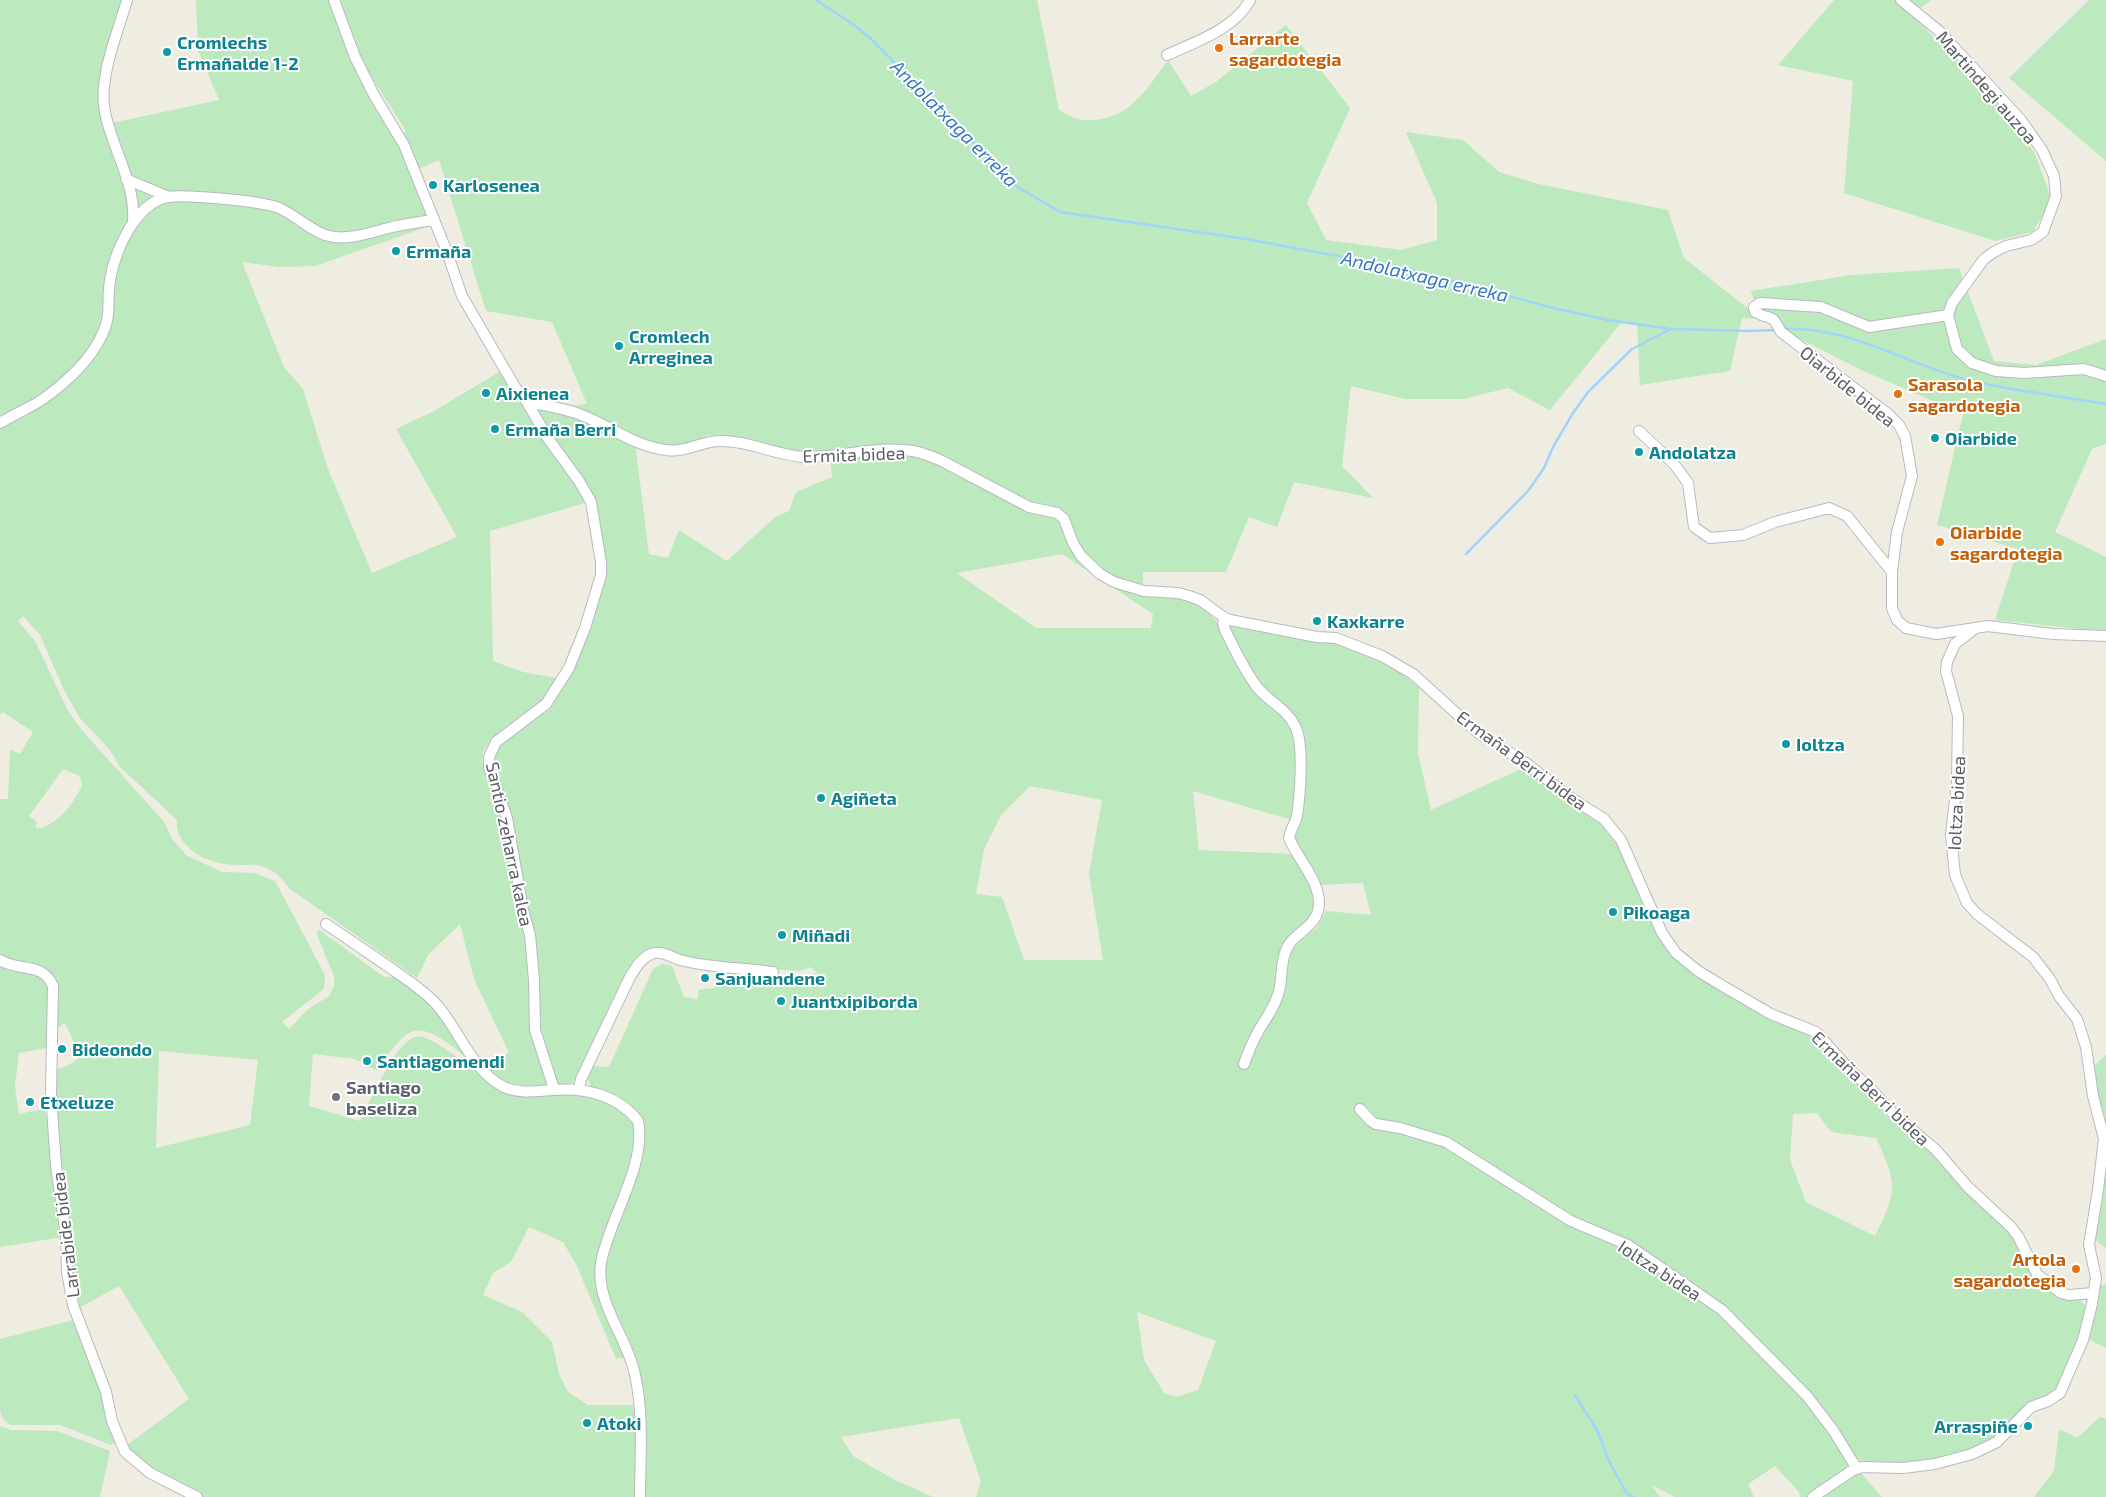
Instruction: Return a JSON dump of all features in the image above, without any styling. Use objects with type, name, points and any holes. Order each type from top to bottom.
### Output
[{"type":"street","points":[[127,0],[103,94],[105,112],[132,194],[133,222]]},
{"type":"street","points":[[334,0],[355,57],[366,80],[404,145],[433,220],[448,252],[462,296],[515,387],[530,407]]},
{"type":"street","points":[[1167,55],[1231,22],[1245,10],[1250,0]]},
{"type":"street","name":"Martindegi auzoa","points":[[1901,0],[1939,31],[2002,98],[2021,120],[2042,150],[2054,176],[2056,196],[2043,232],[2031,240],[2006,246],[1984,259],[1952,303],[1948,314]]},
{"type":"street","points":[[126,179],[169,197],[241,201],[277,207],[325,235],[363,234],[433,220]]},
{"type":"street","points":[[0,423],[53,391],[75,371],[100,340],[110,310],[110,282],[113,269],[133,222],[149,204],[169,197]]},
{"type":"street","name":"Oiarbide bidea","points":[[1948,314],[1869,327],[1822,307],[1760,303],[1754,307],[1756,312],[1764,317],[1772,317],[1779,328],[1888,414],[1899,425],[1905,436],[1912,476],[1897,532],[1892,572],[1892,608],[1897,620],[1906,628],[1936,634],[1988,626],[2053,634],[2106,636]]},
{"type":"street","points":[[1948,314],[1957,349],[1972,363],[2008,373],[2084,369],[2106,376]]},
{"type":"street","name":"Ermita bidea","points":[[530,407],[555,407],[580,414],[625,438],[642,445],[669,451],[718,441],[747,444],[803,457],[895,450],[913,451],[928,455],[1029,507],[1057,513],[1064,519],[1073,543],[1081,556],[1100,574],[1114,582],[1144,591],[1189,596],[1200,600],[1225,618]]},
{"type":"street","name":"Santio zeharra kalea","points":[[530,407],[547,437],[575,475],[591,502],[601,562],[601,575],[585,628],[570,668],[546,704],[496,742],[489,757],[489,767],[506,818],[523,910],[530,935],[534,980],[535,1030],[554,1089]]},
{"type":"street","points":[[1639,431],[1674,464],[1688,483],[1694,527],[1710,538],[1743,535],[1775,522],[1829,508],[1847,516],[1892,572]]},
{"type":"street","points":[[1225,618],[1223,623],[1225,630],[1246,671],[1265,695],[1284,709],[1296,729],[1300,756],[1298,805],[1289,838],[1312,879],[1319,902],[1316,918],[1289,945],[1281,971],[1279,991],[1272,1009],[1250,1046],[1244,1064]]},
{"type":"street","name":"Ermaña Berri bidea","points":[[1225,618],[1317,637],[1336,638],[1395,662],[1432,690],[1478,732],[1526,763],[1571,798],[1604,819],[1621,840],[1662,933],[1676,953],[1698,971],[1721,986],[1771,1014],[1816,1032],[1852,1072],[1900,1120],[1936,1150],[1968,1187],[2011,1228],[2018,1236],[2037,1274],[2061,1293],[2069,1295],[2093,1293]]},
{"type":"street","name":"Ioltza bidea","points":[[1813,1497],[1857,1469],[1872,1466],[1919,1467],[1935,1464],[1986,1448],[2004,1437],[2031,1407],[2048,1401],[2060,1393],[2083,1340],[2096,1278],[2089,1245],[2104,1139],[2093,1096],[2086,1047],[2076,1019],[2059,996],[2050,979],[2033,958],[1977,914],[1967,903],[1955,875],[1951,835],[1957,782],[1958,716],[1946,671],[1947,662],[1955,644],[1974,629]]},
{"type":"street","points":[[326,924],[409,981],[436,1004],[477,1064],[492,1080],[506,1088],[520,1091],[579,1089],[606,1096],[621,1105],[638,1121],[640,1131],[630,1180],[601,1264],[605,1300],[631,1358],[636,1376],[639,1407],[640,1497]]},
{"type":"street","points":[[579,1089],[581,1079],[630,977],[636,967],[651,954],[660,953],[679,960],[696,963],[773,972]]},
{"type":"street","name":"Larrabide bidea","points":[[0,960],[10,966],[41,970],[48,976],[53,986],[51,1094],[56,1166],[66,1235],[68,1272],[73,1305],[106,1392],[114,1428],[125,1452],[140,1465],[170,1484],[197,1497]]},
{"type":"street","name":"Ioltza bidea","points":[[1360,1109],[1376,1124],[1400,1128],[1446,1142],[1571,1221],[1628,1245],[1722,1310],[1807,1396],[1833,1430],[1857,1469]]},
{"type":"green space","points":[[0,0],[124,0],[102,79],[102,111],[106,126],[112,123],[219,100],[198,50],[196,0],[330,0],[373,105],[398,144],[406,131],[361,60],[336,0],[1037,0],[1059,110],[1081,120],[1113,116],[1124,110],[1152,83],[1168,60],[1191,96],[1216,82],[1286,25],[1350,108],[1307,203],[1326,240],[1401,250],[1437,240],[1437,203],[1406,132],[1463,140],[1499,172],[1538,184],[1668,210],[1684,258],[1760,318],[1751,291],[1851,275],[1959,268],[1994,361],[2036,365],[2106,339],[2106,444],[2092,449],[2055,532],[2106,557],[2106,630],[2100,631],[1995,620],[2018,549],[1937,525],[1963,414],[1859,369],[1761,319],[1742,318],[1730,371],[1640,385],[1637,323],[1621,323],[1550,410],[1508,388],[1463,399],[1405,399],[1351,386],[1342,466],[1373,498],[1294,482],[1277,527],[1249,517],[1226,572],[1143,572],[1143,595],[1185,598],[1197,603],[1207,611],[1222,632],[1249,681],[1263,697],[1282,712],[1294,734],[1298,764],[1292,820],[1193,791],[1199,850],[1294,854],[1310,882],[1315,906],[1311,920],[1294,934],[1287,943],[1281,958],[1276,993],[1250,1037],[1242,1058],[1249,1063],[1257,1042],[1279,1007],[1287,965],[1293,950],[1300,941],[1317,928],[1326,911],[1371,915],[1363,883],[1317,885],[1295,845],[1294,838],[1299,819],[1303,777],[1301,736],[1297,726],[1286,710],[1258,683],[1249,670],[1229,631],[1228,626],[1230,623],[1314,640],[1336,641],[1387,663],[1419,687],[1418,753],[1431,810],[1523,768],[1600,821],[1612,834],[1627,858],[1659,933],[1673,954],[1702,978],[1767,1015],[1810,1033],[1903,1127],[1927,1144],[1981,1204],[2013,1234],[2032,1275],[2048,1290],[2063,1299],[2081,1300],[2087,1308],[2075,1351],[2066,1374],[2056,1390],[2026,1406],[1994,1440],[1976,1450],[1942,1459],[1904,1464],[1887,1465],[1858,1459],[1805,1388],[1754,1341],[1723,1307],[1626,1241],[1572,1219],[1454,1144],[1435,1135],[1412,1128],[1376,1121],[1362,1107],[1357,1109],[1360,1116],[1370,1125],[1427,1139],[1448,1148],[1572,1224],[1626,1247],[1722,1313],[1806,1399],[1850,1459],[1851,1468],[1807,1497],[1800,1497],[1799,1492],[1775,1466],[1748,1484],[1754,1497],[1675,1497],[1651,1485],[1660,1497],[976,1497],[981,1481],[959,1418],[841,1437],[853,1456],[895,1480],[933,1497],[644,1497],[645,1401],[637,1363],[626,1357],[616,1359],[576,1264],[563,1242],[529,1227],[511,1262],[493,1273],[483,1295],[522,1312],[552,1342],[559,1374],[568,1392],[588,1405],[633,1405],[636,1497],[203,1497],[152,1469],[134,1454],[127,1445],[189,1399],[119,1286],[77,1309],[58,1160],[53,1071],[69,1065],[81,1057],[65,1023],[54,1030],[56,986],[54,978],[47,985],[49,1003],[46,1048],[19,1053],[15,1086],[19,1114],[44,1109],[50,1126],[63,1237],[0,1247],[0,799],[8,799],[10,749],[20,754],[33,732],[3,712],[0,715],[0,426],[46,401],[82,370],[102,345],[113,308],[107,305],[104,319],[90,348],[56,385],[44,394],[0,418]],"holes":[[[439,160],[486,311],[552,322],[587,404],[536,409],[595,501],[605,561],[603,578],[588,632],[568,680],[523,672],[493,661],[490,531],[588,502],[499,372],[434,411],[396,429],[457,537],[372,573],[328,469],[303,389],[284,367],[242,262],[279,267],[315,266],[432,225],[411,172]],[[708,435],[747,439],[781,449],[821,453],[830,459],[832,477],[796,492],[789,511],[775,517],[727,561],[679,530],[668,558],[649,554],[635,442],[681,452]],[[1062,554],[1153,614],[1151,628],[1036,628],[957,573]],[[23,616],[40,635],[64,690],[79,717],[110,750],[120,767],[177,820],[181,839],[195,853],[224,864],[256,865],[276,873],[290,889],[417,978],[428,955],[460,924],[474,979],[509,1053],[482,1062],[490,1072],[508,1085],[529,1087],[558,1086],[570,1084],[576,1079],[629,971],[640,957],[652,950],[661,949],[694,960],[785,970],[800,971],[810,967],[818,973],[800,977],[714,968],[715,988],[698,990],[698,999],[684,997],[672,966],[662,964],[653,969],[609,1067],[592,1066],[587,1077],[591,1087],[615,1099],[636,1113],[643,1135],[632,1182],[611,1239],[606,1231],[632,1160],[637,1132],[635,1123],[628,1114],[603,1099],[573,1091],[531,1094],[505,1090],[485,1078],[446,1049],[423,1037],[415,1037],[407,1042],[391,1061],[360,1121],[309,1106],[313,1054],[355,1059],[377,1071],[400,1040],[409,1033],[417,1031],[434,1035],[443,1040],[473,1063],[449,1027],[418,991],[407,982],[396,977],[384,977],[318,929],[317,935],[334,976],[334,986],[329,996],[308,1009],[289,1029],[282,1022],[324,989],[325,975],[275,881],[254,873],[222,872],[186,855],[173,840],[164,822],[80,728],[67,709],[35,641],[18,621]],[[517,722],[518,729],[500,742],[494,759],[494,793],[482,759],[488,744]],[[63,769],[80,776],[82,786],[74,800],[59,818],[38,829],[35,826],[37,822],[29,816]],[[1030,786],[1102,800],[1089,874],[1103,960],[1024,960],[1002,897],[976,894],[984,849],[1001,815]],[[518,908],[525,908],[533,937],[526,937]],[[159,1051],[258,1060],[250,1125],[156,1148]],[[1817,1113],[1831,1132],[1876,1138],[1888,1167],[1892,1188],[1888,1208],[1875,1236],[1806,1202],[1790,1160],[1793,1114]],[[1137,1312],[1216,1341],[1198,1390],[1176,1397],[1164,1393],[1144,1360]]]},
{"type":"green space","points":[[1834,0],[1931,0],[1911,15],[1987,90],[2034,152],[2052,200],[2033,232],[1995,241],[1844,193],[1853,81],[1778,65]]},
{"type":"green space","points":[[2089,0],[2106,0],[2106,161],[2009,78]]},
{"type":"green space","points":[[2106,1055],[2106,1130],[2098,1104],[2094,1066]]},
{"type":"green space","points":[[2106,1137],[2106,1248],[2093,1238]]},
{"type":"green space","points":[[2106,1284],[2106,1348],[2088,1339],[2097,1287]]},
{"type":"green space","points":[[73,1320],[102,1392],[115,1442],[111,1445],[60,1425],[10,1425],[3,1419],[0,1411],[0,1339]]},
{"type":"green space","points":[[2100,1417],[2106,1419],[2106,1497],[2034,1497],[2054,1471],[2059,1429],[2077,1438]]},
{"type":"green space","points":[[0,1426],[11,1430],[57,1431],[110,1451],[100,1497],[0,1497]]},
{"type":"green space","points":[[1860,1472],[1882,1497],[1819,1497],[1847,1478]]},
{"type":"waterway","name":"Andolatxaga erreka","points":[[816,0],[854,25],[871,39],[1016,186],[1060,212],[1246,239],[1407,269],[1553,308],[1608,320],[1671,329],[1776,330]]},
{"type":"waterway","name":"Andolatxaga erreka","points":[[1782,329],[1806,329],[1854,339],[1924,366],[1971,381],[2106,404]]},
{"type":"waterway","points":[[1466,554],[1528,491],[1544,468],[1553,447],[1573,413],[1588,392],[1632,349],[1669,330]]},
{"type":"waterway","points":[[1575,1395],[1597,1430],[1609,1461],[1627,1494],[1633,1497]]},
{"type":"place","name":"Larrarte sagardotegia","points":[[1219,48]]},
{"type":"place","name":"Cromlechs Ermañalde 1-2","points":[[167,52]]},
{"type":"place","name":"Karlosenea","points":[[433,185]]},
{"type":"place","name":"Ermaña","points":[[396,251]]},
{"type":"place","name":"Cromlech Arreginea","points":[[619,346]]},
{"type":"place","name":"Aixienea","points":[[486,393]]},
{"type":"place","name":"Sarasola sagardotegia","points":[[1898,394]]},
{"type":"place","name":"Ermaña Berri","points":[[495,429]]},
{"type":"place","name":"Oiarbide","points":[[1935,438]]},
{"type":"place","name":"Andolatza","points":[[1639,452]]},
{"type":"place","name":"Oiarbide sagardotegia","points":[[1940,542]]},
{"type":"place","name":"Kaxkarre","points":[[1317,621]]},
{"type":"place","name":"Ioltza","points":[[1786,744]]},
{"type":"place","name":"Agiñeta","points":[[821,798]]},
{"type":"place","name":"Pikoaga","points":[[1613,912]]},
{"type":"place","name":"Miñadi","points":[[782,935]]},
{"type":"place","name":"Sanjuandene","points":[[705,978]]},
{"type":"place","name":"Juantxipiborda","points":[[781,1001]]},
{"type":"place","name":"Bideondo","points":[[62,1049]]},
{"type":"place","name":"Santiagomendi","points":[[367,1061]]},
{"type":"place","name":"Santiago baseliza","points":[[336,1097]]},
{"type":"place","name":"Etxeluze","points":[[30,1102]]},
{"type":"place","name":"Artola sagardotegia","points":[[2076,1269]]},
{"type":"place","name":"Atoki","points":[[587,1423]]},
{"type":"place","name":"Arraspiñe","points":[[2028,1426]]}]
